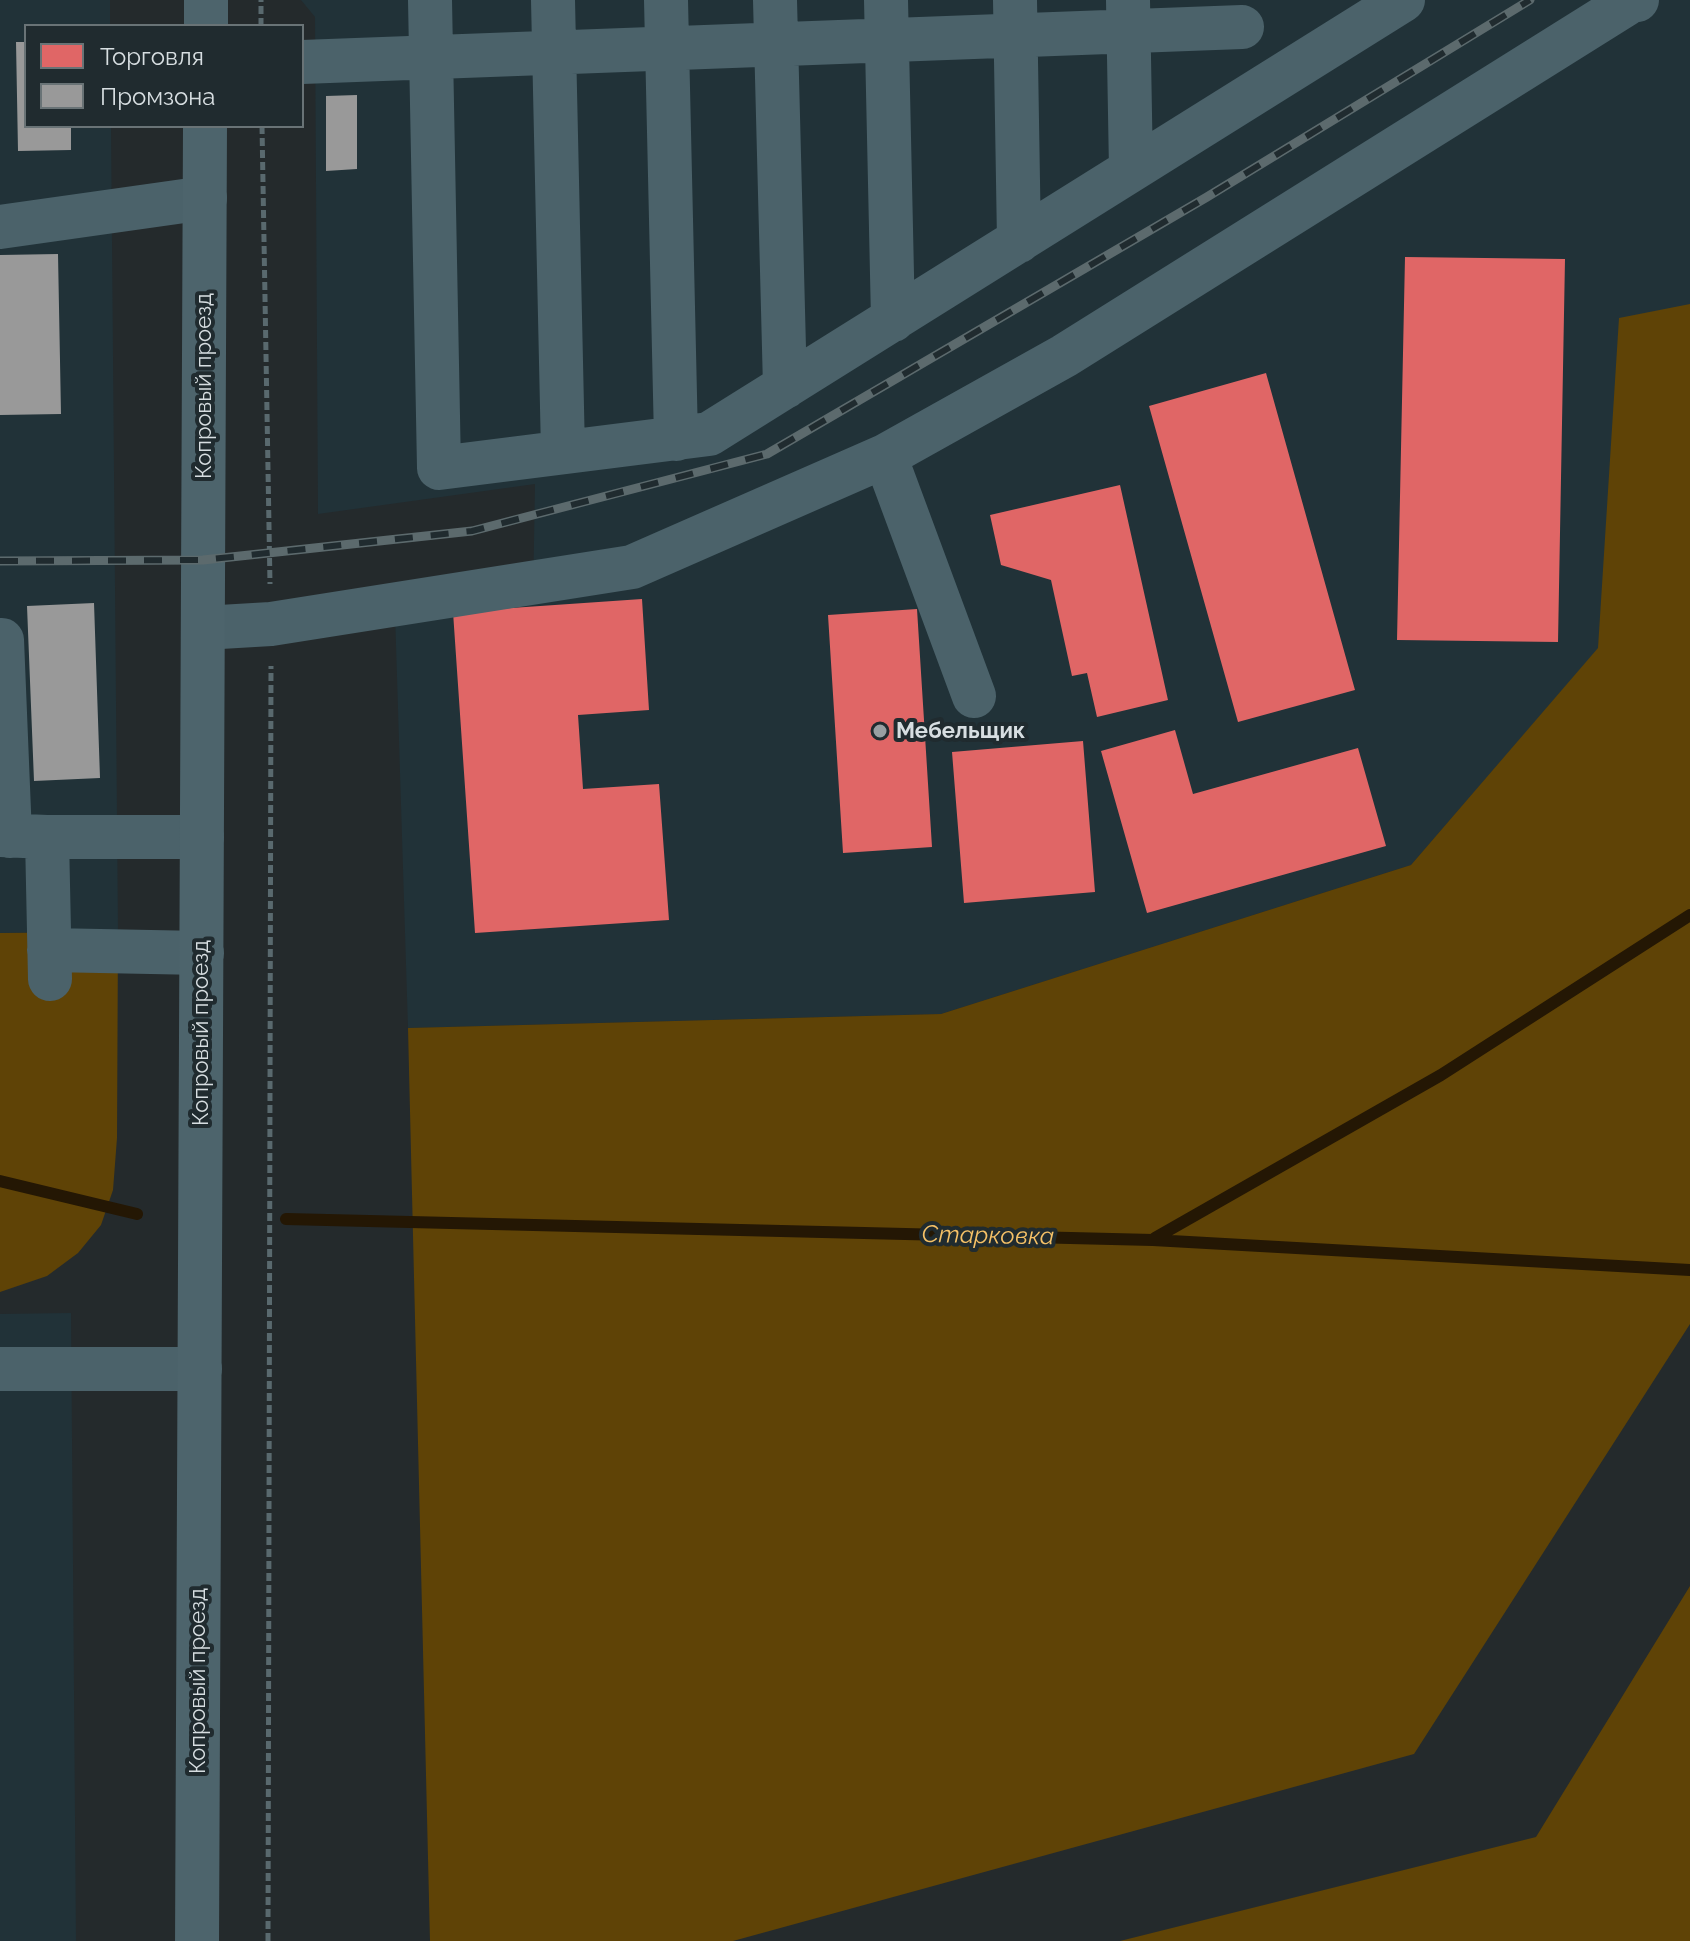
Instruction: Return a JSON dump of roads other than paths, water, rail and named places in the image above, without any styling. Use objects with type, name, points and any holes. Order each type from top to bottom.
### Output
[{"type":"main road","points":[[206,0],[206,24]]},
{"type":"main road","name":"Копровый проезд","points":[[197,1941],[205,128]]},
{"type":"lane","points":[[430,0],[439,468],[709,434],[1244,100],[1354,15],[1403,0]]},
{"type":"lane","points":[[553,0],[563,452]]},
{"type":"lane","points":[[666,0],[676,439]]},
{"type":"lane","points":[[775,0],[785,387]]},
{"type":"lane","points":[[203,628],[271,624],[632,567],[885,456],[1064,356],[1637,0]]},
{"type":"lane","points":[[304,62],[776,45],[887,20],[1241,14],[1244,100]]},
{"type":"lane","points":[[1128,16],[1131,170]]},
{"type":"lane","points":[[1015,18],[1019,241]]},
{"type":"lane","points":[[887,20],[893,320]]},
{"type":"lane","points":[[0,227],[205,198]]},
{"type":"lane","points":[[885,456],[974,696]]},
{"type":"lane","points":[[0,640],[19,836],[50,964],[202,953]]},
{"type":"lane","points":[[19,836],[202,837]]},
{"type":"lane","points":[[0,1369],[200,1369]]},
{"type":"waterway","points":[[1155,1238],[1441,1075],[1690,915]]},
{"type":"waterway","name":"Старковка","points":[[0,1181],[137,1214]]},
{"type":"waterway","name":"Старковка","points":[[286,1219],[1153,1240],[1690,1270]]},
{"type":"railway","points":[[0,561],[203,560],[472,531],[767,454],[1207,197],[1530,0]]},
{"type":"place","name":"Мебельщик","points":[[880,731]]}]
